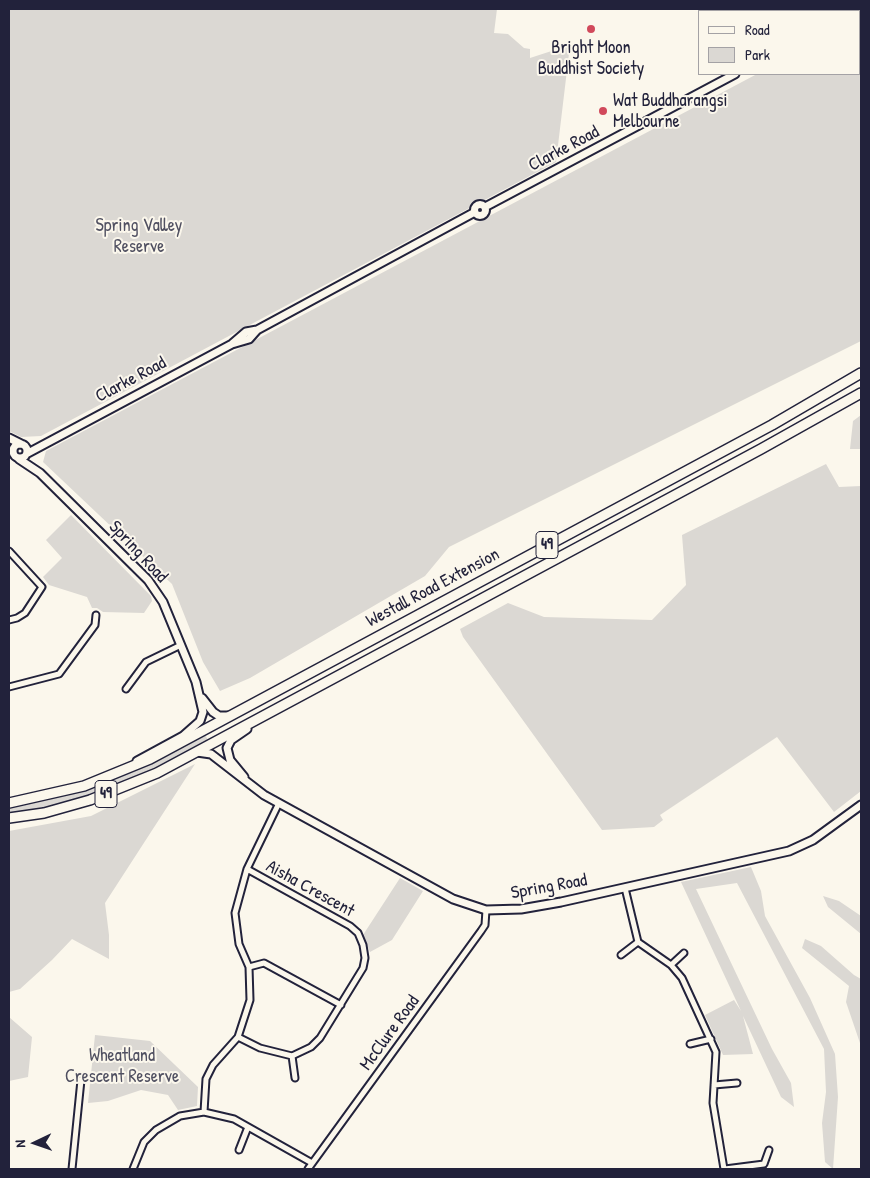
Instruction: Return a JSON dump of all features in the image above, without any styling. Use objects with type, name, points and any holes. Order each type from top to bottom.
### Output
[{"type":"highway","name":"Westall Road Extension","points":[[9,802],[65,792],[123,771],[750,436],[861,373]]},
{"type":"highway","name":"Westall Road Extension","points":[[9,818],[44,813],[90,800],[157,773],[761,450],[861,393]]},
{"type":"main road","name":"Clarke Road","points":[[27,454],[232,344],[246,332],[257,330],[475,212],[478,205],[485,207],[733,75]]},
{"type":"main road","points":[[9,438],[22,444],[27,449],[27,454],[24,458],[13,453]]},
{"type":"main road","name":"Clarke Road","points":[[22,444],[45,443]]},
{"type":"main road","points":[[9,462],[16,446],[22,444]]},
{"type":"main road","name":"Spring Road","points":[[13,453],[40,473],[148,580],[163,602],[200,696],[202,719],[183,736],[142,758],[123,771]]},
{"type":"main road","name":"Spring Road","points":[[27,454],[40,473]]},
{"type":"main road","name":"Spring Road","points":[[200,696],[212,712],[219,716],[228,716]]},
{"type":"main road","name":"Spring Road","points":[[255,788],[230,760],[227,748],[236,736],[279,708]]},
{"type":"main road","name":"Spring Road","points":[[197,752],[211,754],[255,788],[279,803],[453,900],[486,910],[521,909],[789,851],[813,840],[861,805]]},
{"type":"street","points":[[9,551],[42,587],[25,612],[17,618],[9,620]]},
{"type":"street","points":[[9,688],[59,674],[95,625],[96,615]]},
{"type":"street","points":[[126,689],[146,662],[181,645]]},
{"type":"street","points":[[204,1112],[206,1079],[213,1065],[238,1037],[250,1000],[249,967],[239,944],[236,912],[247,869],[279,803]]},
{"type":"street","name":"Aisha Crescent","points":[[247,869],[350,926],[358,934],[363,945],[365,958],[363,968],[320,1038],[311,1047],[292,1056]]},
{"type":"street","points":[[625,888],[638,942],[671,965],[682,978],[716,1052],[713,1103],[724,1169],[764,1164],[769,1150]]},
{"type":"street","name":"McClure Road","points":[[308,1169],[481,931],[485,925],[486,910]]},
{"type":"street","points":[[621,955],[638,942]]},
{"type":"street","points":[[671,965],[684,953]]},
{"type":"street","points":[[249,967],[264,963],[341,1005]]},
{"type":"street","points":[[238,1037],[260,1048],[292,1056],[295,1078]]},
{"type":"street","points":[[690,1044],[711,1039]]},
{"type":"street","points":[[72,1169],[81,1080]]},
{"type":"street","points":[[714,1085],[737,1083]]},
{"type":"street","points":[[133,1169],[142,1146],[156,1130],[180,1116],[204,1112],[234,1119],[312,1163]]},
{"type":"street","points":[[240,1150],[248,1127]]},
{"type":"green space","name":"Spring Valley Reserve","points":[[9,9],[497,9],[494,33],[508,34],[524,48],[530,49],[530,58],[570,45],[556,162],[41,436],[21,437],[9,431]]},
{"type":"green space","points":[[860,20],[861,341],[449,547],[425,576],[250,678],[220,691],[203,662],[172,584],[43,462],[46,451],[755,75],[860,75]]},
{"type":"green space","points":[[861,415],[861,449],[850,449],[853,421]]},
{"type":"green space","points":[[826,464],[839,487],[861,486],[861,791],[834,812],[777,737],[660,815],[663,820],[654,827],[602,830],[463,637],[460,629],[508,603],[544,617],[652,620],[686,585],[682,535]]},
{"type":"green space","points":[[71,515],[151,596],[152,601],[144,613],[103,612],[97,608],[92,608],[87,597],[49,585],[43,577],[62,558],[46,540]]},
{"type":"green space","points":[[204,733],[209,742],[172,762],[114,788],[57,805],[9,814],[9,807],[78,791]]},
{"type":"green space","points":[[195,764],[105,903],[109,935],[109,959],[72,939],[20,989],[9,992],[9,831],[91,816]]},
{"type":"green space","points":[[751,867],[761,891],[765,916],[810,998],[835,1054],[838,1097],[833,1169],[825,1162],[822,1123],[826,1092],[824,1049],[737,883],[696,889],[772,1049],[791,1083],[794,1107],[781,1097],[743,1016],[753,1054],[723,1055],[705,1015],[734,1000],[741,1011],[681,882]]},
{"type":"green space","points":[[400,878],[423,891],[392,940],[370,952],[363,935]]},
{"type":"green space","points":[[823,896],[839,901],[861,916],[861,934],[828,907]]},
{"type":"green space","points":[[805,939],[821,946],[861,979],[861,1046],[846,1002],[849,986],[802,948]]},
{"type":"green space","points":[[9,1017],[32,1037],[28,1077],[9,1081]]},
{"type":"green space","name":"Wheatland Crescent Reserve","points":[[95,1035],[150,1041],[198,1087],[197,1106],[178,1110],[168,1095],[141,1090],[108,1101],[88,1103]]},
{"type":"place","name":"Bright Moon Buddhist Society","points":[[591,29]]},
{"type":"place","name":"Wat Buddharangsi Melbourne","points":[[603,111]]}]
